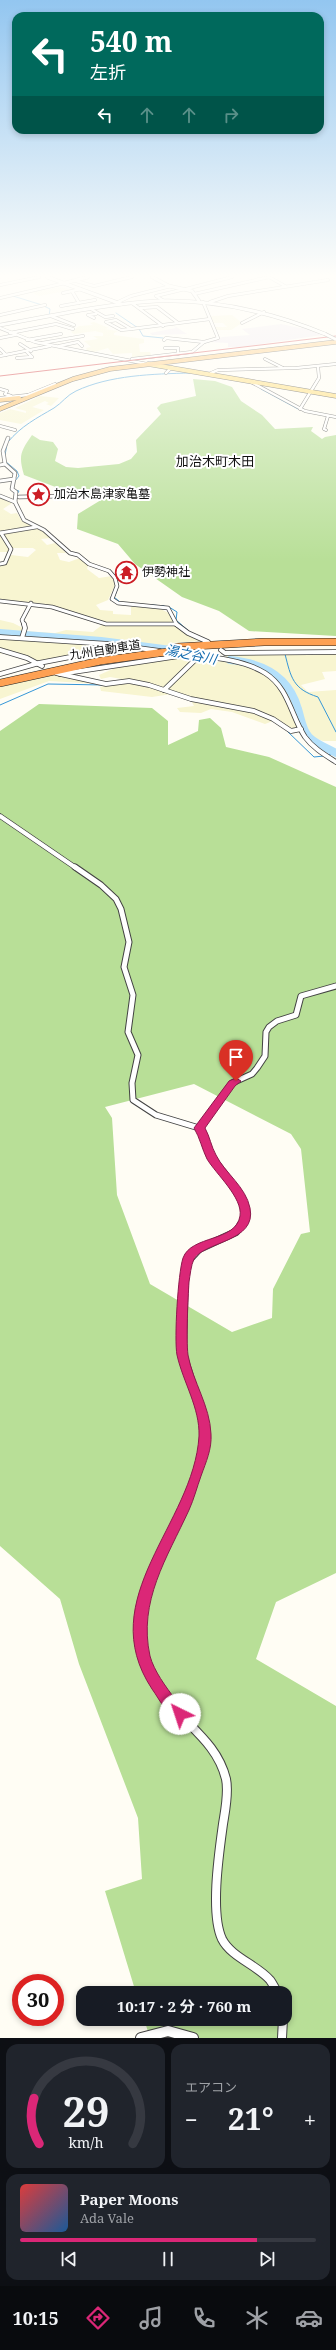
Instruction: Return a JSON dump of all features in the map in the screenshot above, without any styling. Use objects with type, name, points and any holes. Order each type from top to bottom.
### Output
[{"type":"highway","points":[[5,407],[96,372]]},
{"type":"highway","points":[[0,410],[44,393],[62,384],[105,372]]},
{"type":"highway","points":[[0,399],[44,393]]},
{"type":"highway","points":[[0,410],[13,402],[7,399]]},
{"type":"highway","name":"九州自動車道","points":[[0,680],[60,665],[149,650],[264,642],[336,643]]},
{"type":"highway","name":"九州自動車道","points":[[0,683],[62,668],[158,653],[258,646],[336,643]]},
{"type":"main road","points":[[206,372],[336,396]]},
{"type":"street","points":[[300,409],[319,378],[318,372]]},
{"type":"street","points":[[245,379],[300,409],[336,417]]},
{"type":"street","points":[[0,399],[28,395],[62,384]]},
{"type":"street","points":[[0,387],[14,397]]},
{"type":"street","points":[[326,430],[324,429],[328,416]]},
{"type":"street","points":[[0,426],[15,430]]},
{"type":"street","points":[[0,438],[8,438],[3,445],[2,455],[5,464],[15,473],[11,485],[16,492],[15,502],[24,520],[48,533],[70,554],[78,555],[90,564],[110,571],[115,578],[117,586],[112,599],[118,604],[168,608],[172,613],[176,624]]},
{"type":"street","points":[[0,465],[5,464]]},
{"type":"street","points":[[0,481],[14,479]]},
{"type":"street","points":[[0,496],[15,502]]},
{"type":"street","points":[[16,497],[63,496]]},
{"type":"street","points":[[0,564],[5,563],[11,549],[0,533],[37,527]]},
{"type":"street","points":[[0,601],[31,603],[106,624],[176,624],[208,642]]},
{"type":"street","points":[[22,636],[25,628],[22,620],[31,603]]},
{"type":"street","points":[[0,637],[22,636],[185,652],[198,657],[265,672],[274,680],[291,702],[301,729],[312,746],[336,762]]},
{"type":"street","points":[[0,674],[125,646]]},
{"type":"street","points":[[0,650],[40,665]]},
{"type":"street","points":[[221,650],[224,654]]},
{"type":"street","points":[[185,652],[58,674],[82,680],[99,680],[106,684],[131,680],[192,700],[264,713],[278,720],[291,731],[301,729]]},
{"type":"street","points":[[224,654],[336,652]]},
{"type":"street","points":[[219,661],[224,654]]},
{"type":"street","points":[[164,690],[198,657]]},
{"type":"street","points":[[0,816],[101,885],[116,899],[121,909],[129,942],[124,967],[133,995],[128,1032],[138,1055],[132,1096],[140,1107],[150,1114],[199,1128],[205,1137],[211,1156],[241,1197],[245,1207],[245,1218],[236,1232],[195,1251],[188,1258],[185,1268],[182,1354],[201,1411],[205,1434],[204,1451],[184,1507],[148,1581],[142,1603],[140,1633],[144,1658],[152,1676],[170,1704],[211,1745],[220,1761],[226,1780],[226,1806],[220,1848],[216,1910],[222,1939],[232,1950],[270,1980],[274,1986]]},
{"type":"street","points":[[199,1128],[232,1084],[252,1074],[257,1068],[265,1056],[266,1032],[269,1026],[277,1021],[296,1016],[301,996],[336,986]]},
{"type":"street","points":[[282,2038],[283,2026]]},
{"type":"street","points":[[141,2038],[168,2031],[193,2038]]},
{"type":"shaded area","points":[[40,396],[59,398],[51,406],[46,404],[49,403],[45,401],[32,407],[44,410],[21,424],[0,420],[0,413],[10,409],[26,413],[26,411],[15,408]]},
{"type":"shaded area","points":[[0,498],[12,503],[3,509],[11,514],[17,513],[22,521],[44,530],[51,538],[41,539],[47,545],[55,543],[66,553],[57,553],[60,560],[69,562],[80,558],[88,565],[87,569],[99,578],[112,576],[115,585],[108,600],[96,605],[100,610],[113,611],[113,614],[131,615],[131,607],[156,607],[169,613],[173,622],[189,636],[200,641],[172,643],[167,646],[0,631],[0,620],[13,623],[23,628],[22,631],[55,633],[66,630],[93,632],[102,625],[97,619],[45,604],[0,599],[0,563],[7,562],[11,555],[28,557],[36,550],[33,548],[13,548],[8,552],[0,552]]},
{"type":"shaded area","points":[[0,638],[119,646],[38,662],[9,650],[0,654]]},
{"type":"shaded area","points":[[310,652],[336,654],[336,671],[322,672],[325,679],[301,685],[308,692],[336,690],[336,741],[323,741],[305,734],[300,729],[290,730],[278,719],[265,724],[232,712],[211,709],[201,713],[180,712],[177,708],[194,706],[190,699],[178,693],[152,697],[101,691],[100,687],[123,683],[122,679],[110,677],[101,679],[99,675],[115,668],[184,656],[220,662],[228,654]]},
{"type":"shaded area","points":[[55,674],[69,679],[90,681],[100,684],[49,681],[0,699],[0,687]]},
{"type":"green space","points":[[193,379],[215,381],[232,387],[241,401],[262,415],[275,429],[313,427],[311,431],[322,439],[336,435],[336,636],[249,631],[219,611],[182,597],[135,564],[118,544],[77,529],[78,514],[101,500],[58,488],[24,475],[21,458],[23,449],[32,435],[40,440],[53,442],[58,449],[55,461],[66,467],[78,468],[119,464],[131,459],[137,452],[136,440],[161,414],[157,408],[161,404],[196,396]]},
{"type":"green space","points":[[39,704],[152,708],[168,721],[168,745],[198,731],[199,720],[210,718],[221,728],[226,747],[269,757],[336,787],[336,1573],[276,1602],[256,1659],[336,1706],[336,2038],[150,2038],[146,2026],[292,2026],[292,1986],[134,1986],[105,1891],[142,1879],[138,1818],[79,1664],[60,1599],[0,1546],[0,731]],"holes":[[[194,1084],[291,1134],[301,1149],[310,1232],[301,1234],[273,1289],[272,1318],[232,1332],[150,1284],[117,1195],[112,1118],[105,1107]]]},
{"type":"waterway","points":[[8,442],[13,436],[35,419],[57,406],[76,391],[89,386],[132,376],[190,373]]},
{"type":"waterway","points":[[261,389],[298,409]]},
{"type":"waterway","points":[[5,455],[7,445]]},
{"type":"waterway","points":[[5,461],[17,471],[19,476],[15,481]]},
{"type":"waterway","points":[[15,490],[19,491],[16,496]]},
{"type":"waterway","points":[[109,570],[117,579],[118,586],[114,597],[120,602]]},
{"type":"waterway","points":[[151,605],[164,606]]},
{"type":"waterway","points":[[169,607],[177,612],[176,620],[191,633]]},
{"type":"waterway","name":"湯之谷川","points":[[0,633],[101,641],[179,651]]},
{"type":"waterway","points":[[285,654],[294,682],[303,690],[318,697],[336,732]]},
{"type":"waterway","name":"湯之谷川","points":[[230,660],[253,664],[273,673],[281,680],[294,698],[303,727],[309,737],[315,742],[336,753]]},
{"type":"waterway","points":[[0,705],[48,684],[104,685]]},
{"type":"waterway","points":[[287,731],[314,757],[324,756]]},
{"type":"waterway","name":"湯之谷川","points":[[328,755],[336,753]]},
{"type":"railway","points":[[0,376],[33,372]]},
{"type":"place","name":"加治木島津家亀墓","points":[[39,494]]},
{"type":"place","name":"伊勢神社","points":[[127,572]]},
{"type":"district","name":"加治木町木田","points":[[215,461]]},
{"type":"route","points":[[180,1714],[170,1704],[152,1676],[144,1658],[140,1633],[142,1603],[152,1570],[184,1507],[196,1477],[204,1451],[205,1434],[201,1411],[182,1354],[185,1268],[188,1258],[195,1251],[236,1232],[241,1227],[245,1218],[245,1207],[241,1197],[211,1156],[205,1137],[199,1128],[232,1084],[236,1081]]}]
